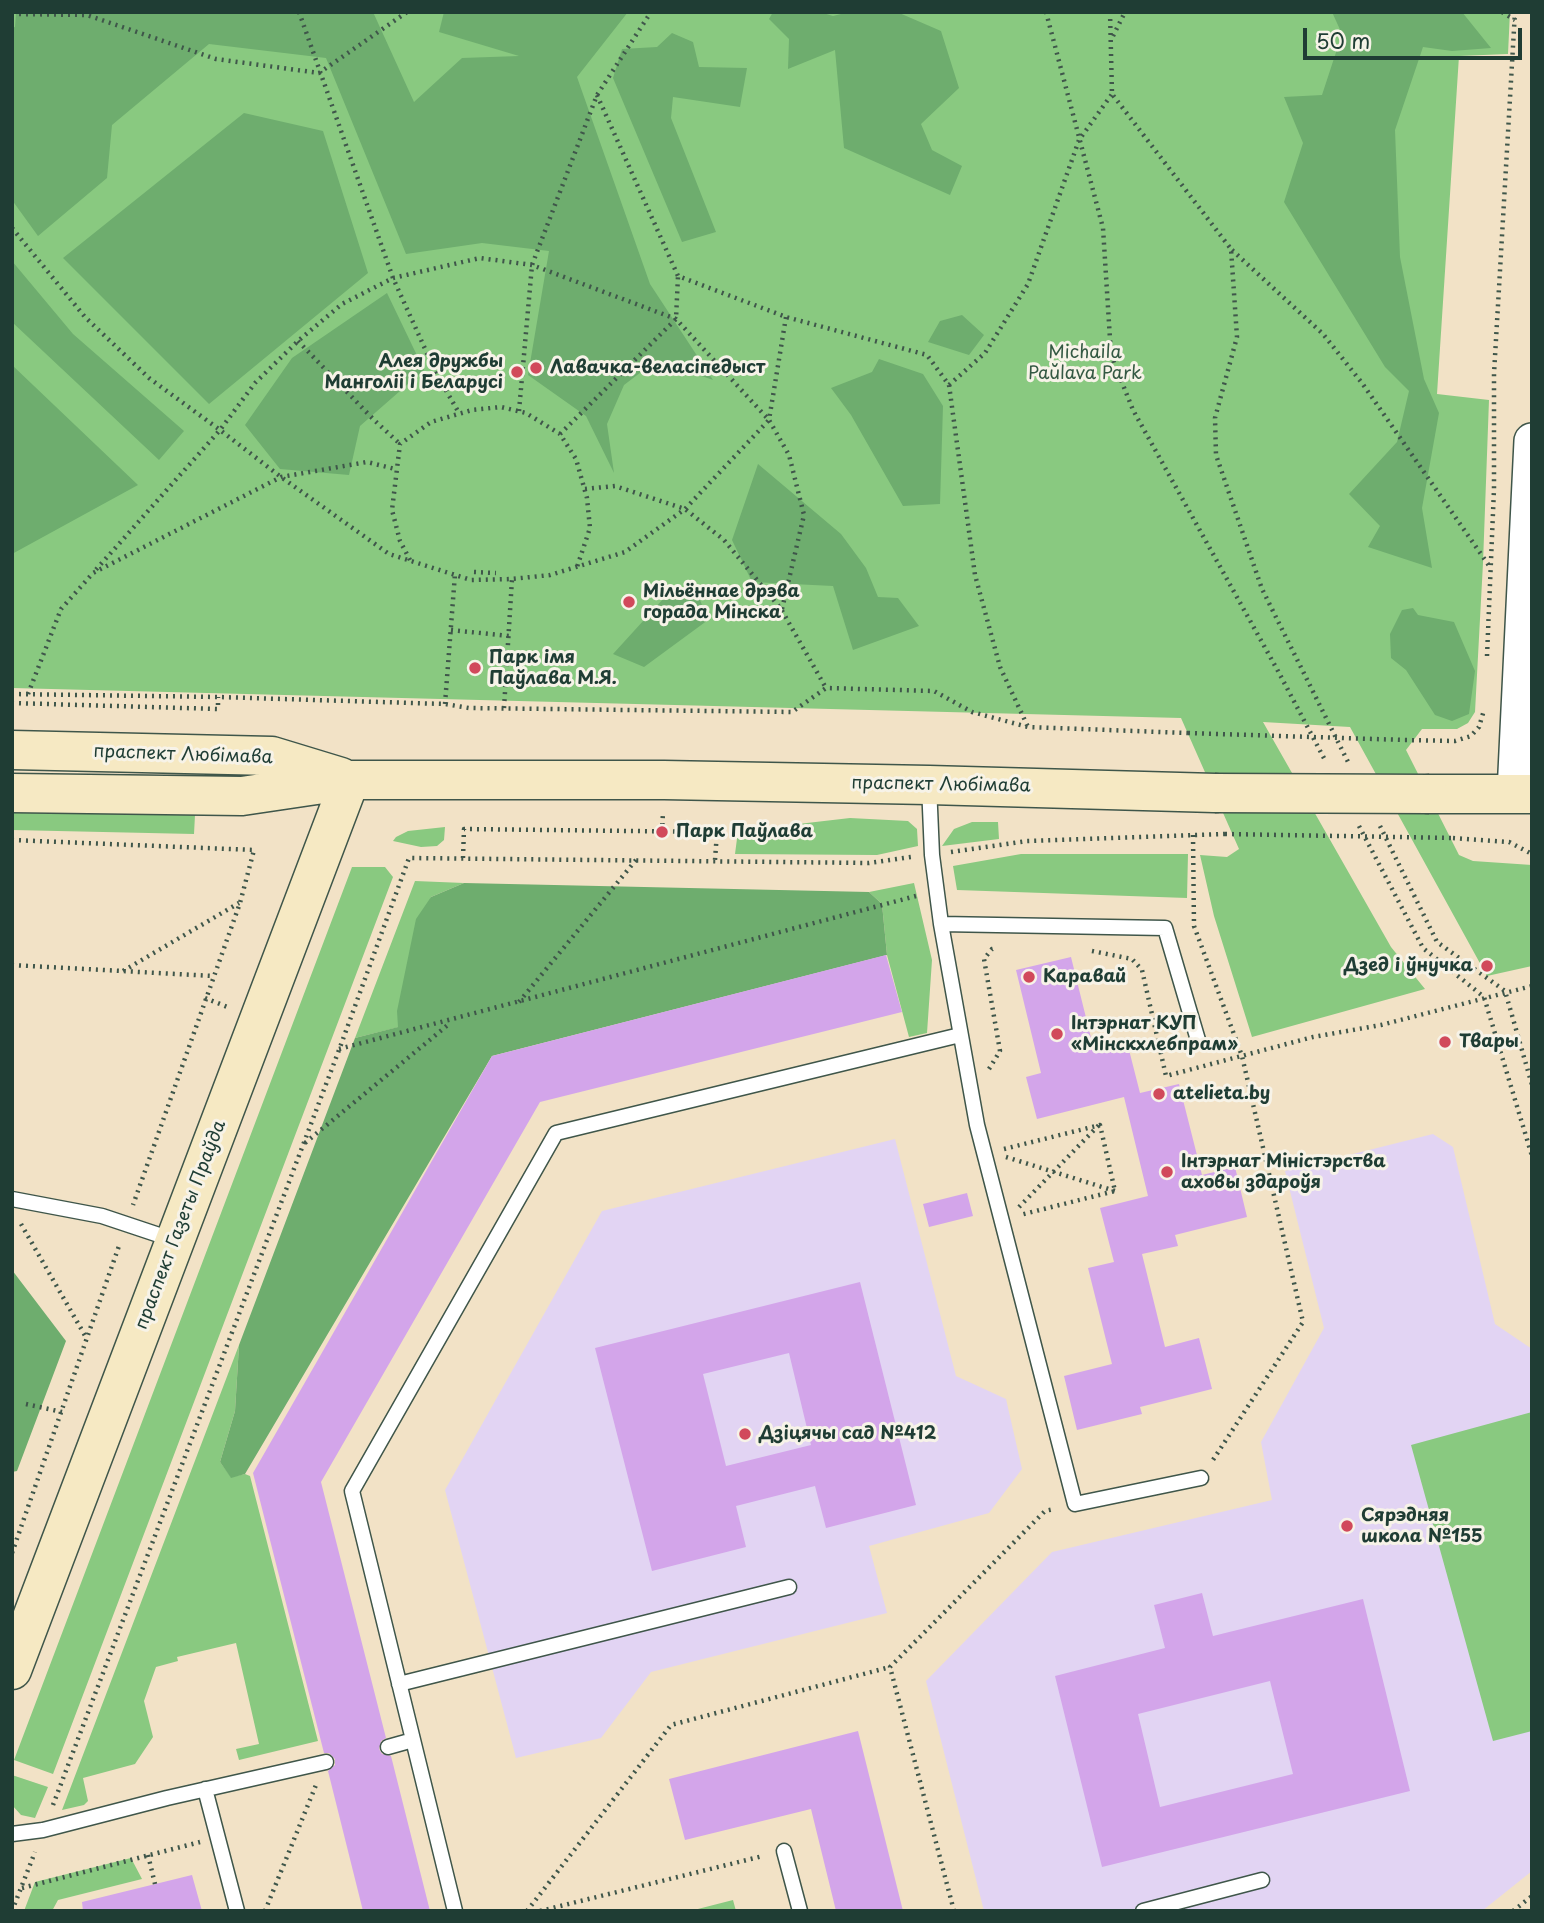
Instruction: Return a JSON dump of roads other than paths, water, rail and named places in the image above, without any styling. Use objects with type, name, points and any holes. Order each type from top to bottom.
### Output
[{"type":"main road","name":"праспект Любімава","points":[[12,750],[272,756],[350,780]]},
{"type":"main road","name":"праспект Любімава","points":[[12,793],[242,796],[350,780],[664,780],[1215,793],[1524,793]]},
{"type":"main road","name":"праспект Газеты Праўда","points":[[12,1670],[350,780]]},
{"type":"street","points":[[1524,793],[1532,441]]},
{"type":"lane","points":[[929,785],[932,855],[941,924],[977,1125],[1075,1504],[1200,1478]]},
{"type":"lane","points":[[941,924],[1165,928],[1198,1040]]},
{"type":"lane","points":[[455,1911],[352,1491],[556,1133],[960,1035]]},
{"type":"lane","points":[[12,1199],[102,1216],[175,1241]]},
{"type":"lane","points":[[399,1684],[789,1587]]},
{"type":"lane","points":[[388,1747],[413,1740]]},
{"type":"lane","points":[[12,1834],[43,1830],[326,1762]]},
{"type":"lane","points":[[205,1789],[237,1911]]},
{"type":"lane","points":[[784,1851],[800,1911]]},
{"type":"lane","points":[[1143,1911],[1262,1880]]},
{"type":"place","name":"Лавачка-веласіпедыст","points":[[536,368]]},
{"type":"place","name":"Алея дружбы Манголіі і Беларусі","points":[[517,372]]},
{"type":"place","name":"Мільённае дрэва горада Мінска","points":[[629,602]]},
{"type":"place","name":"Парк імя Паўлава М.Я.","points":[[475,668]]},
{"type":"place","name":"Парк Паўлава","points":[[662,832]]},
{"type":"place","name":"Дзед і ўнучка","points":[[1487,966]]},
{"type":"place","name":"Каравай","points":[[1029,977]]},
{"type":"place","name":"Інтэрнат КУП «Мінскхлебпрам»","points":[[1057,1034]]},
{"type":"place","name":"Твары","points":[[1445,1042]]},
{"type":"place","name":"atelieta.by","points":[[1159,1094]]},
{"type":"place","name":"Інтэрнат Міністэрства аховы здароўя","points":[[1167,1172]]},
{"type":"place","name":"Дзіцячы сад №412","points":[[745,1434]]},
{"type":"place","name":"Сярэдняя школа №155","points":[[1347,1526]]},
{"type":"park label","name":"Michaila Paŭlava Park","points":[[1085,363]]}]
